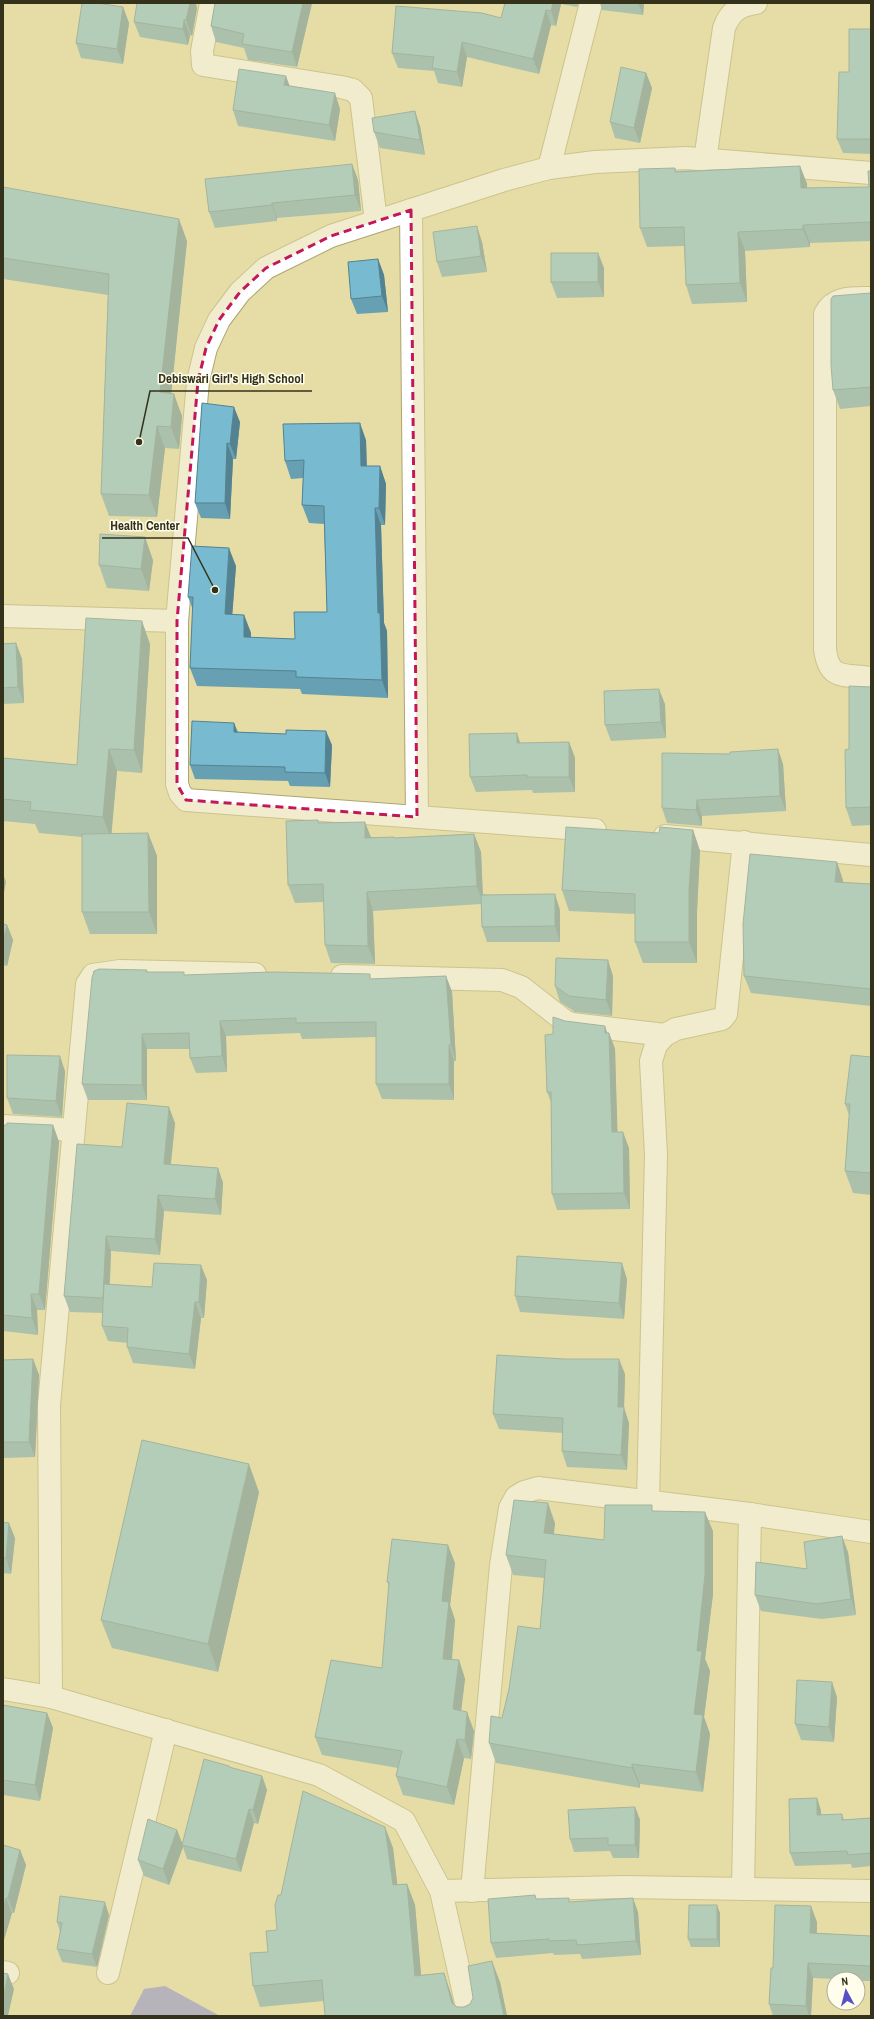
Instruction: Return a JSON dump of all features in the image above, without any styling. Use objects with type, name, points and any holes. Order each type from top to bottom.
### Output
[{"type":"street","points":[[211,3],[202,51],[203,65],[341,87],[353,90],[361,98],[376,221]]},
{"type":"street","points":[[549,168],[591,3]]},
{"type":"street","points":[[705,160],[724,28],[729,16],[737,8],[756,3]]},
{"type":"street","points":[[614,832],[186,800],[180,794],[177,784],[177,621],[198,381],[206,348],[219,320],[240,292],[266,268],[331,236],[504,180],[549,168],[595,162],[686,158],[871,173]]},
{"type":"street","points":[[412,210],[417,817]]},
{"type":"street","points":[[871,298],[853,298],[836,301],[829,306],[826,314],[825,649],[830,669],[835,673],[871,678]]},
{"type":"street","points":[[3,616],[177,621]]},
{"type":"street","points":[[646,834],[871,855]]},
{"type":"street","points":[[648,1501],[656,1155],[651,1061],[656,1045],[676,1028],[722,1019],[726,1014],[744,842]]},
{"type":"street","points":[[51,1697],[49,1405],[85,991],[89,978],[93,975],[120,971],[271,975]]},
{"type":"street","points":[[319,976],[502,980],[521,987],[566,1022],[572,1024],[666,1035]]},
{"type":"street","points":[[3,1126],[73,1130]]},
{"type":"street","points":[[472,1891],[501,1565],[510,1508],[516,1498],[524,1492],[538,1488],[750,1514],[871,1532]]},
{"type":"street","points":[[743,1889],[750,1514]]},
{"type":"street","points":[[3,1689],[51,1697],[319,1775],[404,1821],[441,1891],[469,2016]]},
{"type":"street","points":[[108,1973],[166,1730]]},
{"type":"street","points":[[441,1891],[624,1887],[871,1891]]},
{"type":"highlighted area","points":[[411,210],[417,817],[186,800],[177,784],[177,621],[198,381],[206,348],[219,320],[240,292],[266,268],[331,236]]},
{"type":"water","points":[[165,1986],[220,2016],[130,2016],[144,1989]]},
{"type":"building","points":[[82,3],[97,3],[123,7],[117,49],[76,43]]},
{"type":"building","points":[[137,3],[190,3],[186,20],[184,20],[183,29],[134,22]]},
{"type":"building","points":[[215,3],[303,3],[292,52],[242,44],[244,34],[211,26]]},
{"type":"building","points":[[505,3],[553,3],[551,11],[546,10],[533,59],[462,42],[457,72],[432,68],[434,57],[392,53],[396,6],[482,13],[501,18]]},
{"type":"building","points":[[849,29],[871,29],[871,139],[837,139],[839,72],[849,72]]},
{"type":"building","points":[[621,67],[646,73],[634,128],[610,122]]},
{"type":"building","points":[[239,69],[286,76],[284,85],[335,93],[329,125],[233,110]]},
{"type":"building","points":[[415,111],[420,140],[374,132],[372,118]]},
{"type":"building","points":[[352,164],[355,195],[272,203],[272,205],[209,212],[205,179]]},
{"type":"building","points":[[800,166],[801,188],[869,187],[868,171],[871,171],[871,222],[803,225],[803,229],[738,232],[740,283],[686,285],[684,227],[640,228],[639,169],[675,168],[675,172]]},
{"type":"building","points":[[3,187],[179,219],[160,392],[174,394],[171,427],[157,426],[149,495],[101,494],[109,274],[3,258]]},
{"type":"building","points":[[477,226],[481,256],[437,262],[433,232]]},
{"type":"building","points":[[551,253],[598,253],[598,282],[551,282]]},
{"type":"building","points":[[378,259],[382,296],[351,299],[348,262]]},
{"type":"building","points":[[871,293],[871,387],[833,390],[831,365],[831,299],[833,296]]},
{"type":"building","points":[[202,403],[234,407],[230,444],[227,443],[225,503],[195,503]]},
{"type":"building","points":[[360,423],[361,466],[380,466],[379,508],[375,508],[378,613],[380,613],[382,680],[296,677],[296,671],[190,668],[193,597],[188,597],[192,546],[229,548],[225,614],[244,615],[244,637],[295,639],[294,612],[327,612],[324,506],[302,505],[304,460],[285,461],[283,424]]},
{"type":"building","points":[[100,534],[145,537],[141,569],[99,565]]},
{"type":"building","points":[[86,618],[142,621],[134,750],[109,749],[103,817],[30,810],[31,802],[3,799],[3,758],[77,765]]},
{"type":"building","points":[[16,643],[18,687],[3,688],[3,644]]},
{"type":"building","points":[[849,686],[871,687],[871,807],[846,808],[845,750],[849,749]]},
{"type":"building","points":[[659,689],[661,722],[605,725],[604,691]]},
{"type":"building","points":[[192,721],[234,723],[234,732],[286,734],[286,730],[326,731],[325,773],[285,772],[285,767],[190,765]]},
{"type":"building","points":[[517,733],[517,743],[569,742],[569,777],[527,777],[527,775],[470,777],[469,734]]},
{"type":"building","points":[[778,749],[780,796],[697,800],[696,810],[662,808],[662,753],[730,754],[730,752]]},
{"type":"building","points":[[318,820],[318,823],[365,822],[365,838],[474,834],[477,886],[367,892],[368,946],[325,945],[323,884],[288,885],[286,821]]},
{"type":"building","points":[[566,827],[659,833],[660,827],[693,830],[689,890],[689,942],[635,942],[635,894],[562,890]]},
{"type":"building","points":[[148,833],[149,912],[82,912],[82,834]]},
{"type":"building","points":[[750,854],[837,862],[835,882],[871,884],[871,989],[744,976],[743,924]]},
{"type":"building","points":[[555,894],[555,926],[482,927],[481,895]]},
{"type":"building","points":[[3,924],[7,925],[3,942]]},
{"type":"building","points":[[556,958],[608,960],[606,1000],[569,996],[555,986]]},
{"type":"building","points":[[99,969],[147,970],[146,972],[184,972],[184,975],[272,972],[370,974],[370,979],[446,976],[451,1045],[449,1045],[449,1084],[376,1084],[376,1022],[296,1023],[296,1018],[220,1021],[222,1056],[190,1058],[189,1033],[142,1034],[142,1085],[82,1084],[92,978],[94,971]]},
{"type":"building","points":[[553,1017],[565,1021],[605,1026],[605,1033],[609,1033],[612,1132],[623,1132],[624,1193],[552,1194],[551,1092],[547,1092],[545,1035],[553,1034]]},
{"type":"building","points":[[7,1055],[60,1056],[56,1101],[7,1098]]},
{"type":"building","points":[[851,1055],[871,1057],[871,1173],[845,1171],[850,1104],[845,1104]]},
{"type":"building","points":[[127,1103],[169,1107],[164,1164],[218,1168],[215,1199],[158,1195],[155,1239],[106,1236],[103,1298],[64,1296],[77,1144],[122,1147]]},
{"type":"building","points":[[7,1123],[53,1125],[39,1294],[31,1294],[32,1318],[3,1315],[3,1125],[7,1125]]},
{"type":"building","points":[[517,1256],[622,1263],[619,1303],[515,1296]]},
{"type":"building","points":[[154,1263],[201,1265],[199,1302],[195,1302],[189,1354],[127,1347],[128,1328],[102,1326],[104,1284],[152,1287]]},
{"type":"building","points":[[497,1355],[564,1359],[619,1359],[618,1407],[624,1407],[621,1455],[562,1451],[563,1418],[493,1414]]},
{"type":"building","points":[[33,1359],[29,1442],[3,1442],[3,1360]]},
{"type":"building","points":[[142,1440],[249,1464],[208,1644],[101,1620]]},
{"type":"building","points":[[514,1500],[548,1503],[544,1533],[604,1540],[605,1505],[652,1505],[652,1511],[705,1512],[705,1575],[697,1651],[702,1651],[694,1714],[703,1715],[696,1772],[632,1764],[632,1768],[489,1743],[491,1716],[502,1718],[509,1689],[518,1626],[540,1629],[546,1560],[506,1555]]},
{"type":"building","points":[[3,1522],[9,1523],[6,1558],[3,1558]]},
{"type":"building","points":[[842,1536],[851,1599],[817,1604],[755,1595],[756,1562],[807,1569],[804,1542]]},
{"type":"building","points":[[392,1539],[448,1545],[442,1601],[449,1602],[443,1659],[459,1660],[453,1709],[467,1712],[465,1740],[457,1739],[447,1787],[396,1776],[402,1751],[315,1737],[331,1660],[382,1668],[389,1582],[387,1582]]},
{"type":"building","points":[[797,1680],[832,1682],[829,1727],[795,1724]]},
{"type":"building","points":[[3,1705],[47,1713],[35,1785],[3,1780]]},
{"type":"building","points":[[204,1759],[262,1776],[253,1810],[249,1809],[236,1859],[182,1845]]},
{"type":"building","points":[[303,1791],[385,1827],[393,1885],[407,1884],[415,1976],[444,1973],[452,2003],[457,2007],[464,2007],[470,2004],[473,1998],[468,1966],[492,1961],[504,2016],[325,2016],[322,1980],[253,1986],[250,1953],[268,1952],[266,1931],[277,1930],[275,1905],[278,1895],[281,1895]]},
{"type":"building","points":[[817,1798],[817,1815],[842,1814],[842,1820],[871,1818],[871,1853],[848,1855],[847,1851],[790,1853],[789,1799]]},
{"type":"building","points":[[635,1807],[635,1845],[608,1845],[608,1838],[570,1839],[568,1810]]},
{"type":"building","points":[[148,1819],[177,1830],[163,1869],[138,1860]]},
{"type":"building","points":[[3,1845],[20,1850],[8,1898],[6,1898],[3,1910]]},
{"type":"building","points":[[535,1895],[536,1899],[569,1898],[569,1902],[633,1898],[636,1941],[577,1945],[576,1940],[549,1941],[549,1939],[491,1943],[488,1899]]},
{"type":"building","points":[[60,1896],[105,1902],[92,1954],[57,1949],[62,1923],[57,1922]]},
{"type":"building","points":[[689,1905],[717,1905],[717,1939],[688,1939]]},
{"type":"building","points":[[775,1905],[811,1906],[810,1933],[871,1936],[871,1966],[808,1963],[806,2006],[769,2004],[771,1968],[773,1968]]},
{"type":"building","points":[[3,1973],[8,1974],[3,1999]]},
{"type":"place","name":"Debiswari Girl's High School","points":[[139,442]]},
{"type":"place","name":"Health Center","points":[[215,590]]}]
